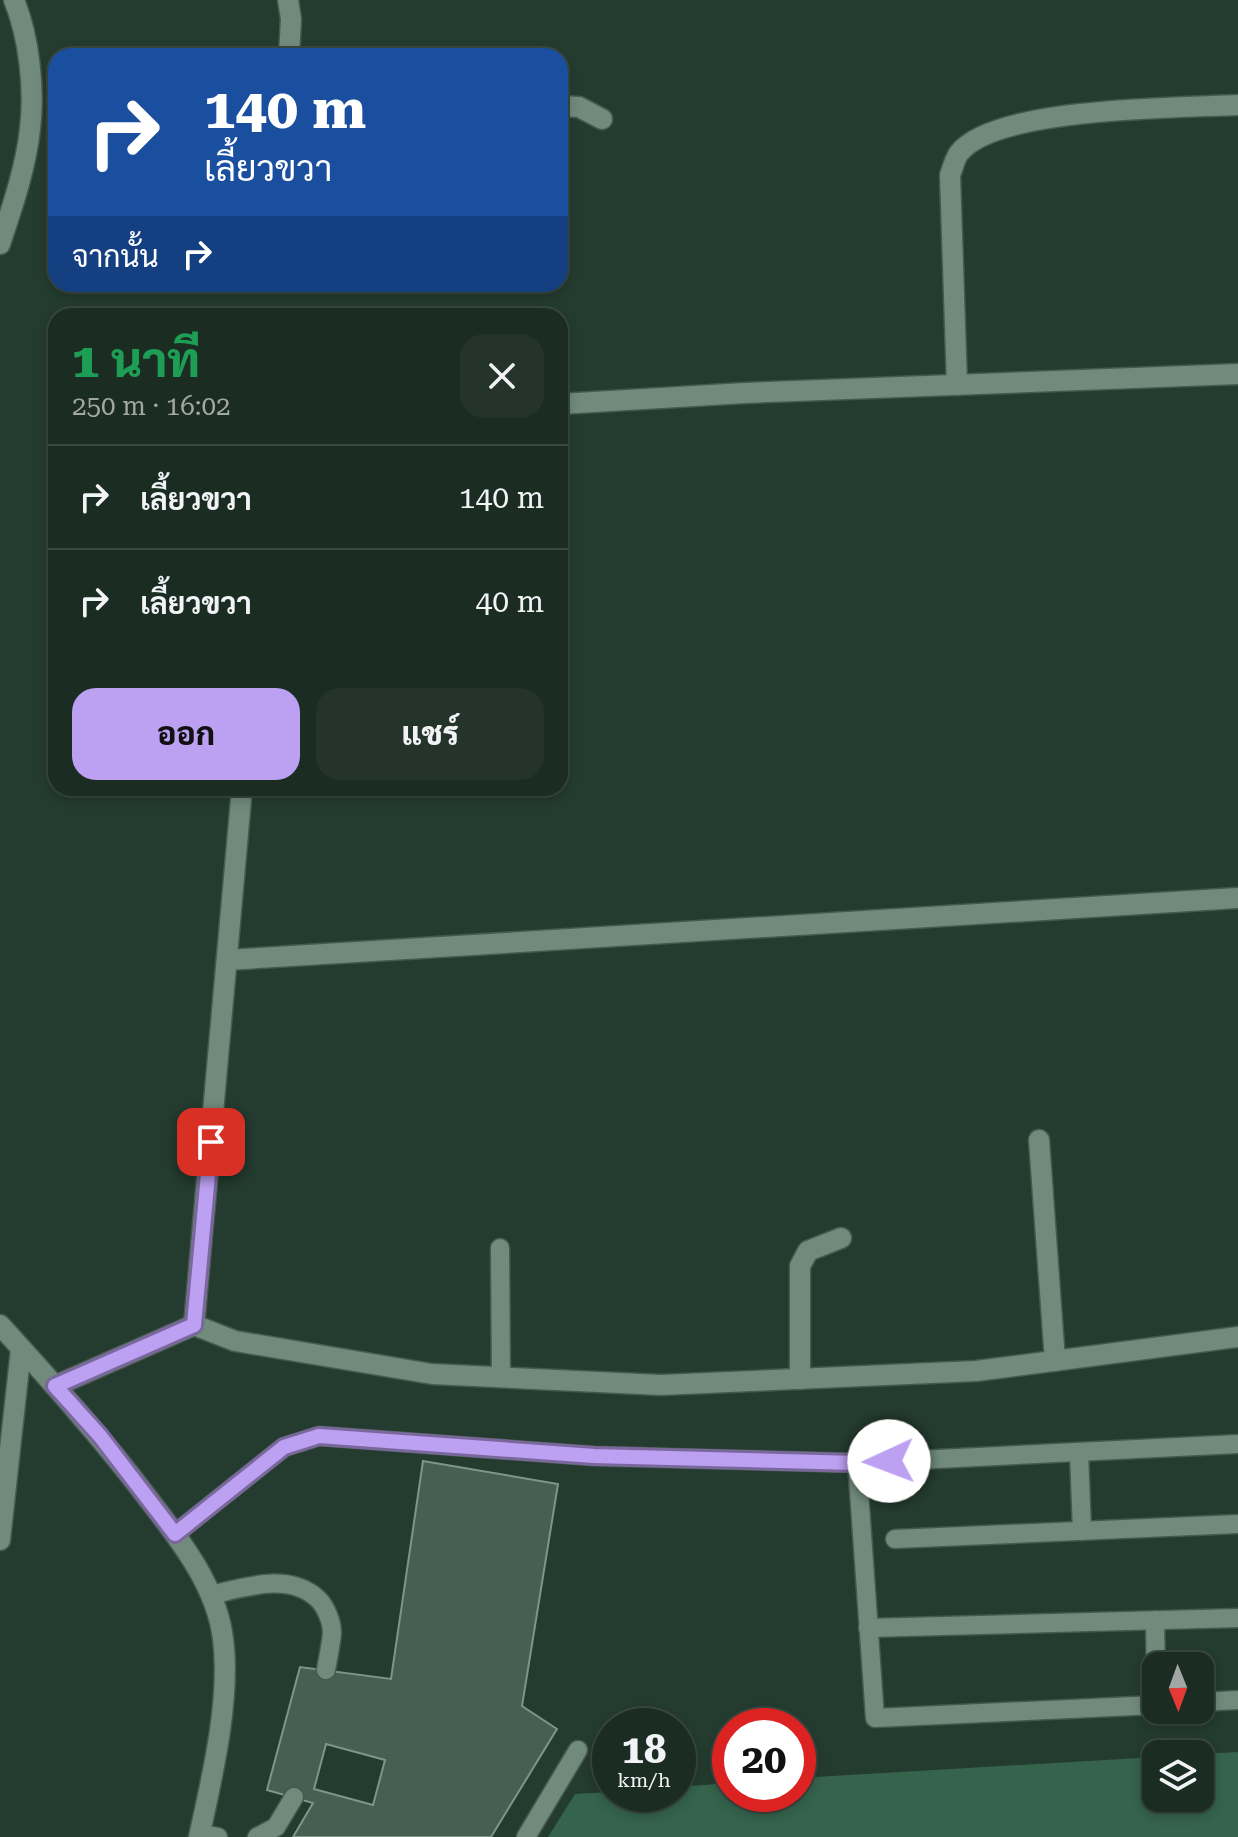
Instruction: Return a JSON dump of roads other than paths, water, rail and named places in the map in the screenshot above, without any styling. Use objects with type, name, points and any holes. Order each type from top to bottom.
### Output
[{"type":"street","points":[[0,244],[31,129],[25,27],[14,0]]},
{"type":"street","points":[[288,0],[291,19],[289,48]]},
{"type":"street","points":[[957,385],[950,175],[960,152],[986,134],[1076,113],[1238,105]]},
{"type":"street","points":[[568,106],[579,107],[602,119]]},
{"type":"street","points":[[568,404],[745,393],[1238,374]]},
{"type":"street","points":[[194,1325],[241,796]]},
{"type":"street","points":[[227,960],[1238,898]]},
{"type":"street","points":[[1039,1140],[1055,1361]]},
{"type":"street","points":[[800,1379],[800,1266],[808,1251],[841,1238]]},
{"type":"street","points":[[0,1325],[100,1436],[175,1534],[211,1595],[223,1637],[225,1686],[208,1800],[206,1836]]},
{"type":"street","points":[[55,1386],[194,1325],[235,1341],[432,1374],[661,1385],[976,1371],[1238,1337]]},
{"type":"street","points":[[0,1540],[21,1349]]},
{"type":"lane","points":[[500,1248],[501,1378]]},
{"type":"lane","points":[[175,1534],[284,1447],[319,1436],[594,1456],[857,1463],[1238,1444]]},
{"type":"lane","points":[[1079,1452],[1082,1531]]},
{"type":"lane","points":[[857,1463],[875,1718],[1142,1706]]},
{"type":"lane","points":[[895,1539],[1238,1524]]},
{"type":"lane","points":[[211,1595],[250,1586],[285,1583],[308,1589],[325,1605],[332,1630],[326,1670]]},
{"type":"lane","points":[[868,1628],[1238,1618]]},
{"type":"lane","points":[[1155,1620],[1156,1652]]},
{"type":"lane","points":[[1214,1701],[1238,1700]]},
{"type":"lane","points":[[526,1837],[578,1750]]},
{"type":"lane","points":[[257,1837],[276,1827],[294,1797]]}]
